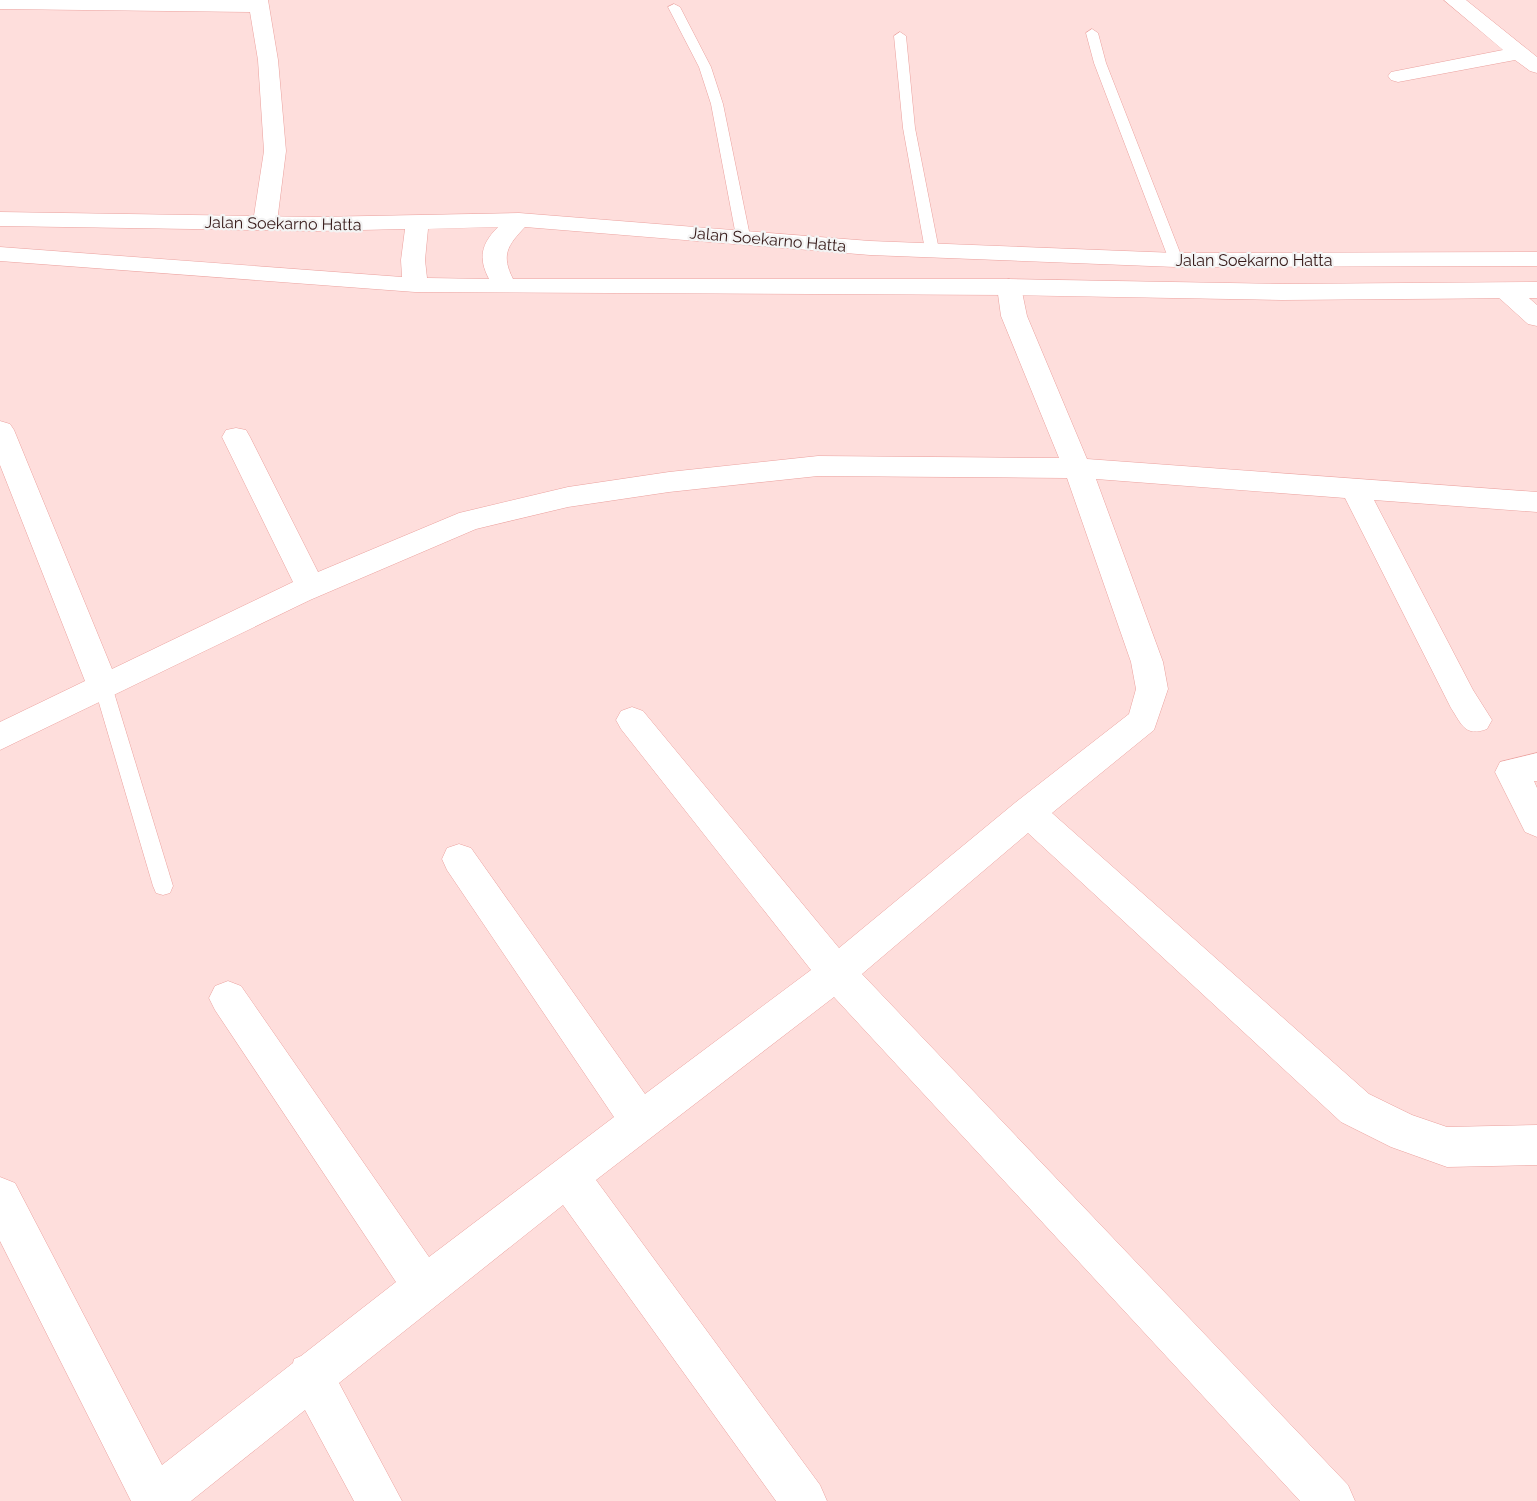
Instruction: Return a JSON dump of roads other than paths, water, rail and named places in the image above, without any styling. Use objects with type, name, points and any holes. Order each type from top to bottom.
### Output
[{"type":"main road","points":[[1454,0],[1537,68]]},
{"type":"main road","points":[[0,3],[259,3],[268,60],[275,151],[265,222]]},
{"type":"main road","points":[[1398,76],[1518,53]]},
{"type":"main road","name":"Jalan Soekarno Hatta","points":[[0,219],[417,224],[519,220],[743,236],[870,248],[1176,260],[1537,259]]},
{"type":"main road","points":[[505,287],[493,264],[498,241],[519,220]]},
{"type":"main road","points":[[415,285],[413,260],[417,224]]},
{"type":"main road","name":"Jalan Soekarno Hatta","points":[[0,254],[415,285],[505,287],[1009,286],[1282,292],[1537,290]]},
{"type":"main road","points":[[0,1198],[155,1501],[310,1376],[836,973],[1028,812],[1143,721],[1152,689],[1147,662],[1077,468],[1014,316],[1009,286]]},
{"type":"main road","points":[[1506,291],[1537,318]]},
{"type":"main road","points":[[0,430],[103,686]]},
{"type":"main road","points":[[236,437],[311,587]]},
{"type":"main road","points":[[0,736],[311,587],[469,520],[568,497],[818,466],[1077,468],[1537,502]]},
{"type":"main road","points":[[1354,489],[1462,699],[1476,720]]},
{"type":"main road","points":[[632,720],[836,973],[1332,1501]]},
{"type":"main road","points":[[1537,767],[1512,772],[1537,822]]},
{"type":"main road","points":[[1028,812],[1355,1108],[1405,1133],[1447,1147],[1537,1145]]},
{"type":"main road","points":[[459,859],[640,1121]]},
{"type":"main road","points":[[228,998],[425,1288]]},
{"type":"main road","points":[[568,1177],[804,1501]]},
{"type":"main road","points":[[310,1376],[379,1501]]},
{"type":"lane","points":[[674,7],[705,67],[717,104],[743,236]]},
{"type":"lane","points":[[1092,33],[1100,63],[1176,260]]},
{"type":"lane","points":[[900,36],[909,128],[932,250]]},
{"type":"lane","points":[[103,686],[163,886]]}]
